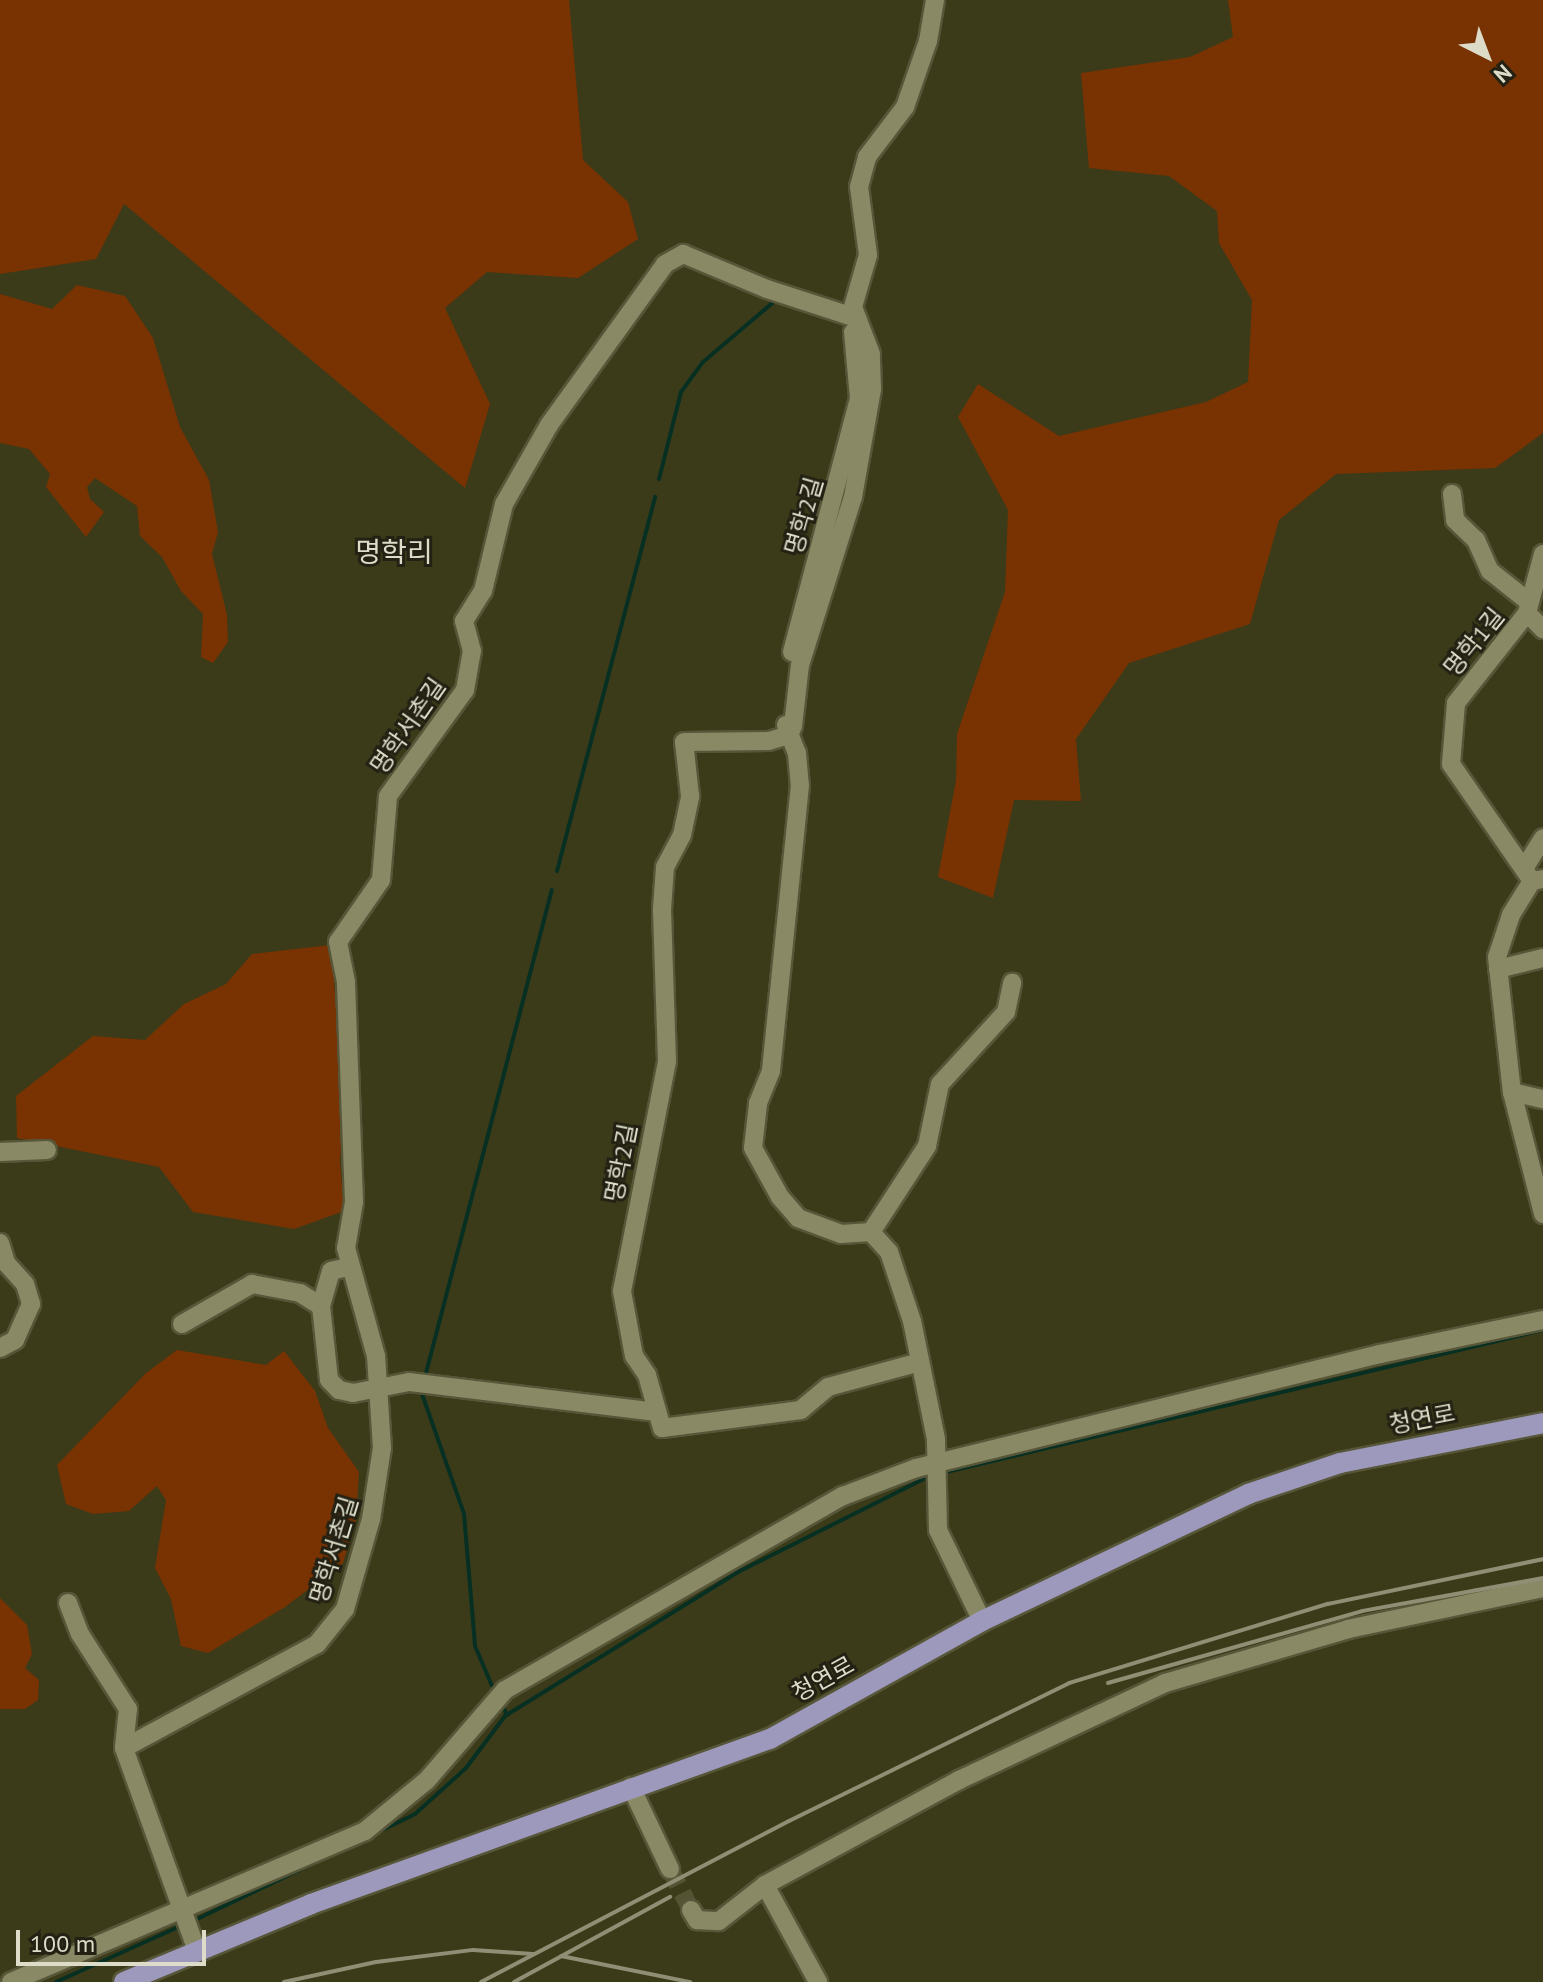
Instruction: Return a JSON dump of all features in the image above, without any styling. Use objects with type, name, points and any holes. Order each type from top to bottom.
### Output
[{"type":"main road","name":"청연로","points":[[124,1982],[197,1951],[631,1787],[770,1739],[982,1621],[1209,1510],[1284,1480],[1391,1451],[1543,1423]]},
{"type":"street","name":"명학2길","points":[[871,1232],[841,1234],[798,1218],[780,1197],[753,1148],[758,1104],[771,1071],[800,785],[784,701],[793,650],[859,398],[853,307],[868,255],[859,187],[867,157],[905,107],[935,0]]},
{"type":"street","name":"명학서촌길","points":[[124,1748],[273,1669],[331,1631],[345,1609],[376,1495],[382,1448],[374,1388],[376,1356],[348,1267],[354,1202],[352,1112],[346,982],[338,942],[381,880],[388,796],[465,690],[472,651],[464,621],[483,591],[504,504],[518,478],[665,264],[683,254],[767,289],[854,316]]},
{"type":"street","name":"명학1길","points":[[1452,494],[1455,520],[1476,540],[1490,571],[1528,608],[1543,629]]},
{"type":"street","name":"명학1길","points":[[1533,876],[1451,764],[1456,703],[1528,608],[1543,554]]},
{"type":"street","name":"명학2길","points":[[656,1412],[647,1375],[634,1356],[622,1291],[667,1061],[662,909],[665,867],[682,835],[690,796],[684,742],[739,745],[789,735]]},
{"type":"street","points":[[1543,838],[1533,876],[1511,915],[1497,957],[1512,1092],[1543,1214]]},
{"type":"street","points":[[1498,969],[1543,958]]},
{"type":"street","points":[[982,1621],[938,1530],[939,1490],[932,1411],[893,1262],[871,1232],[927,1146],[940,1084],[1006,1012],[1012,983]]},
{"type":"street","points":[[1512,1092],[1543,1099]]},
{"type":"street","points":[[0,1152],[47,1150]]},
{"type":"street","points":[[0,1243],[31,1304],[15,1340],[0,1348]]},
{"type":"street","points":[[348,1267],[331,1271],[321,1306],[329,1380],[353,1393],[409,1382],[656,1412],[662,1428],[801,1410],[828,1387],[920,1362]]},
{"type":"street","points":[[182,1324],[252,1284],[300,1293],[321,1306]]},
{"type":"street","points":[[11,1982],[365,1831],[427,1780],[505,1690],[593,1644],[843,1496],[937,1466],[1380,1354],[1543,1320]]},
{"type":"street","points":[[691,1910],[697,1920],[719,1921],[765,1885],[971,1773],[1165,1683],[1317,1637],[1543,1588]]},
{"type":"street","points":[[68,1603],[80,1634],[128,1709],[124,1748],[197,1951]]},
{"type":"street","points":[[631,1787],[670,1869]]},
{"type":"street","points":[[765,1885],[818,1982]]},
{"type":"shaded area","points":[[0,0],[569,0],[583,160],[628,202],[638,239],[578,278],[487,272],[445,308],[490,404],[465,488],[124,204],[96,259],[0,274]]},
{"type":"shaded area","points":[[1228,0],[1543,0],[1543,433],[1495,468],[1336,474],[1279,520],[1250,624],[1129,663],[1076,739],[1081,801],[1014,800],[993,898],[938,877],[956,780],[957,734],[1005,592],[1008,510],[958,417],[978,384],[1059,436],[1206,402],[1248,382],[1252,300],[1219,243],[1217,211],[1169,176],[1089,168],[1081,73],[1190,57],[1233,37]]},
{"type":"shaded area","points":[[77,285],[125,296],[153,338],[180,427],[209,480],[218,532],[212,554],[227,615],[228,642],[213,663],[201,657],[203,614],[181,591],[162,557],[140,536],[137,506],[95,478],[87,487],[90,499],[104,512],[86,537],[46,487],[50,474],[29,449],[0,443],[0,294],[52,309]]},
{"type":"shaded area","points":[[331,945],[344,1104],[340,1161],[344,1211],[294,1229],[193,1212],[159,1167],[17,1138],[16,1096],[93,1036],[145,1040],[184,1004],[226,984],[252,954]]},
{"type":"shaded area","points":[[177,1350],[266,1365],[284,1351],[315,1391],[328,1428],[359,1472],[356,1521],[343,1563],[285,1607],[208,1653],[181,1646],[171,1599],[155,1568],[166,1500],[157,1486],[129,1511],[93,1514],[66,1504],[57,1465],[146,1373]]},
{"type":"shaded area","points":[[0,1598],[27,1625],[32,1654],[25,1668],[39,1680],[38,1700],[25,1709],[0,1709]]},
{"type":"waterway","points":[[659,479],[681,392],[703,362],[777,299]]},
{"type":"waterway","points":[[557,871],[655,497]]},
{"type":"waterway","points":[[426,1373],[552,890]]},
{"type":"waterway","points":[[942,1473],[1543,1330]]},
{"type":"waterway","points":[[421,1391],[464,1514],[475,1646],[492,1686]]},
{"type":"waterway","points":[[191,1922],[415,1814],[466,1768],[505,1716],[740,1571],[930,1476]]},
{"type":"waterway","points":[[503,1707],[507,1715]]},
{"type":"waterway","points":[[56,1982],[183,1925]]},
{"type":"tunnel","points":[[670,1869],[691,1910]]},
{"type":"railway","points":[[481,1982],[789,1821],[1069,1683],[1328,1604],[1543,1559]]},
{"type":"railway","points":[[1108,1683],[1362,1611],[1543,1578]]},
{"type":"railway","points":[[514,1982],[670,1897]]},
{"type":"railway","points":[[284,1982],[376,1962],[473,1950],[533,1954]]},
{"type":"railway","points":[[561,1956],[690,1982]]},
{"type":"district","name":"명학리","points":[[394,552]]}]
